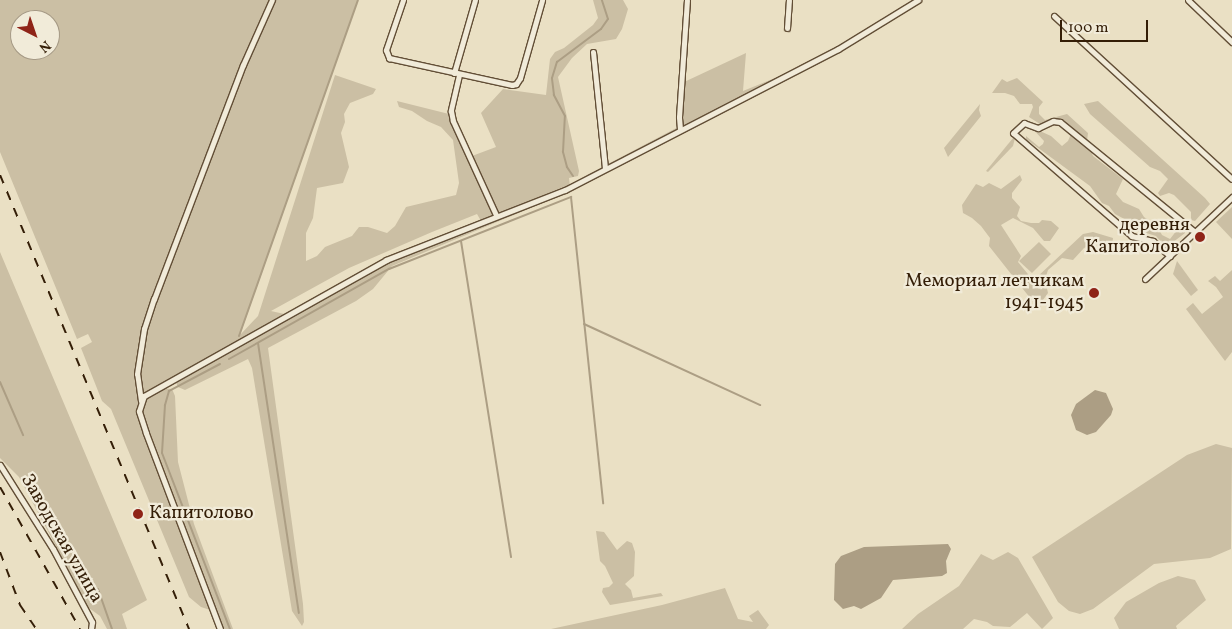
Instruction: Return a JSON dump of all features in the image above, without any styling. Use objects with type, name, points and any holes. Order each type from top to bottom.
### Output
[{"type":"street","points":[[220,629],[139,411],[141,401],[138,368],[144,328],[154,299],[243,65],[272,0]]},
{"type":"street","points":[[403,0],[386,55],[393,60],[516,84],[520,78],[542,0]]},
{"type":"street","points":[[475,0],[457,74],[451,111],[453,121],[496,215]]},
{"type":"street","points":[[680,129],[678,117],[687,0]]},
{"type":"street","points":[[787,28],[789,0]]},
{"type":"street","points":[[141,401],[149,392],[174,380],[386,260],[496,215],[565,190],[604,168],[838,49],[918,0]]},
{"type":"street","points":[[1188,0],[1232,42]]},
{"type":"street","points":[[1054,16],[1232,179]]},
{"type":"street","points":[[593,52],[604,168]]},
{"type":"street","points":[[1170,256],[1152,241],[1132,236],[1013,133],[1024,123],[1038,128],[1053,121],[1060,122],[1195,232]]},
{"type":"street","points":[[1145,278],[1232,197]]},
{"type":"street","name":"Заводская улица","points":[[0,465],[53,549],[92,622],[91,629]]},
{"type":"shaded area","points":[[0,0],[358,0],[240,335],[258,316],[335,75],[376,89],[373,94],[350,103],[344,114],[345,122],[341,133],[349,167],[343,183],[317,188],[313,218],[306,233],[306,261],[317,256],[325,247],[352,236],[359,227],[368,227],[387,233],[395,226],[406,207],[456,195],[459,183],[453,140],[441,127],[427,121],[412,111],[399,107],[397,101],[453,115],[472,156],[496,147],[481,113],[503,89],[546,95],[550,59],[555,52],[564,48],[593,25],[598,18],[593,0],[623,0],[628,9],[622,29],[616,39],[587,44],[572,58],[558,77],[579,171],[578,176],[569,178],[570,187],[565,190],[563,187],[481,221],[477,214],[432,232],[349,268],[271,311],[293,316],[387,262],[559,196],[392,266],[373,289],[356,301],[268,348],[303,604],[304,622],[302,626],[292,611],[252,368],[248,359],[185,390],[178,387],[175,380],[155,388],[172,389],[175,396],[178,462],[194,524],[233,629],[219,629],[210,610],[201,607],[189,597],[111,409],[102,401],[81,348],[92,342],[88,334],[77,339],[0,152]]},
{"type":"shaded area","points":[[746,53],[743,91],[790,72],[592,175],[587,175],[682,125],[682,83]]},
{"type":"shaded area","points":[[1017,78],[1043,102],[1039,107],[1039,114],[1045,120],[1067,114],[1088,133],[1087,141],[1093,156],[1123,179],[1116,194],[1123,202],[1139,209],[1144,217],[1157,226],[1162,235],[1170,239],[1181,225],[1184,225],[1185,233],[1168,246],[1163,244],[1156,236],[1130,228],[1130,222],[1115,214],[1109,206],[1102,203],[1090,186],[1026,139],[1026,136],[1039,147],[1043,144],[1044,141],[1031,127],[1051,136],[1062,146],[1068,141],[1071,134],[1059,123],[1052,122],[1043,126],[1029,117],[1033,107],[1032,104],[1020,104],[1014,96],[1005,93],[992,93],[1002,79],[1007,82]]},
{"type":"shaded area","points":[[1098,101],[1210,204],[1195,221],[1191,220],[1191,212],[1174,195],[1169,193],[1160,196],[1158,193],[1168,179],[1160,171],[1150,167],[1090,114],[1084,104]]},
{"type":"shaded area","points":[[980,104],[981,116],[948,157],[944,148]]},
{"type":"shaded area","points":[[1013,138],[1015,138],[1013,146],[988,172],[986,171]]},
{"type":"shaded area","points":[[1020,175],[1022,180],[1012,193],[1012,198],[1020,207],[1017,216],[1021,221],[1031,223],[1039,223],[1042,220],[1051,221],[1059,228],[1050,241],[1044,241],[1033,228],[1013,218],[1001,225],[1021,256],[1018,262],[1032,279],[1036,278],[1083,234],[1093,232],[1113,238],[1112,247],[1095,243],[1084,248],[1073,260],[1062,258],[1048,270],[1045,279],[1048,293],[1040,304],[1041,308],[1038,308],[989,246],[990,238],[981,226],[963,213],[962,205],[976,184],[983,187],[989,183],[1001,189]]},
{"type":"shaded area","points":[[1232,207],[1232,239],[1216,222]]},
{"type":"shaded area","points":[[1039,242],[1051,254],[1032,273],[1019,261]]},
{"type":"shaded area","points":[[0,252],[147,600],[122,614],[127,629],[107,629],[100,616],[89,608],[19,477],[0,458]]},
{"type":"shaded area","points":[[1177,261],[1198,290],[1191,296],[1173,274]]},
{"type":"shaded area","points":[[1232,270],[1232,352],[1225,361],[1186,309],[1193,303],[1202,314],[1223,297],[1216,287],[1208,281],[1215,276],[1220,281]]},
{"type":"shaded area","points":[[1095,390],[1106,393],[1113,409],[1111,415],[1096,432],[1087,435],[1076,430],[1071,415],[1076,404]]},
{"type":"shaded area","points":[[1216,444],[1232,448],[1231,549],[1210,558],[1154,564],[1093,609],[1080,614],[1069,611],[1058,602],[1032,557],[1187,455]]},
{"type":"shaded area","points":[[596,531],[604,532],[617,550],[627,541],[632,543],[635,552],[634,576],[625,584],[631,590],[633,598],[661,593],[663,596],[610,605],[602,592],[603,588],[609,587],[613,583],[605,566],[600,561]]},
{"type":"shaded area","points":[[948,544],[951,549],[946,561],[947,573],[942,576],[893,580],[881,598],[861,609],[854,606],[843,609],[834,600],[835,564],[841,556],[864,547]]},
{"type":"shaded area","points":[[1008,552],[1018,558],[1053,618],[1042,629],[1027,613],[1010,627],[993,626],[987,622],[974,619],[963,629],[902,629],[918,614],[959,586],[981,554],[993,560]]},
{"type":"shaded area","points":[[1178,576],[1195,580],[1206,600],[1176,626],[1177,629],[1119,629],[1114,618],[1126,602],[1159,583]]},
{"type":"shaded area","points":[[725,588],[738,619],[753,622],[749,616],[758,610],[769,625],[766,629],[551,629],[662,605]]},
{"type":"waterway","points":[[239,336],[358,0]]},
{"type":"waterway","points":[[573,176],[567,167],[563,152],[565,116],[554,95],[552,78],[557,62],[601,29],[608,19],[602,0]]},
{"type":"waterway","points":[[229,359],[389,269],[571,197],[603,503]]},
{"type":"waterway","points":[[461,241],[511,557]]},
{"type":"waterway","points":[[584,324],[760,405]]},
{"type":"waterway","points":[[258,343],[299,613]]},
{"type":"waterway","points":[[220,364],[169,391],[165,405],[162,453],[230,629]]},
{"type":"waterway","points":[[0,382],[23,435]]},
{"type":"waterway","points":[[98,589],[112,629]]},
{"type":"railway","points":[[0,175],[189,629]]},
{"type":"railway","points":[[0,487],[80,629]]},
{"type":"railway","points":[[0,552],[20,605],[36,629]]},
{"type":"place","name":"деревня Капитолово","points":[[1200,237]]},
{"type":"place","name":"Мемориал летчикам 1941-1945","points":[[1094,293]]},
{"type":"place","name":"Капитолово","points":[[138,514]]}]
